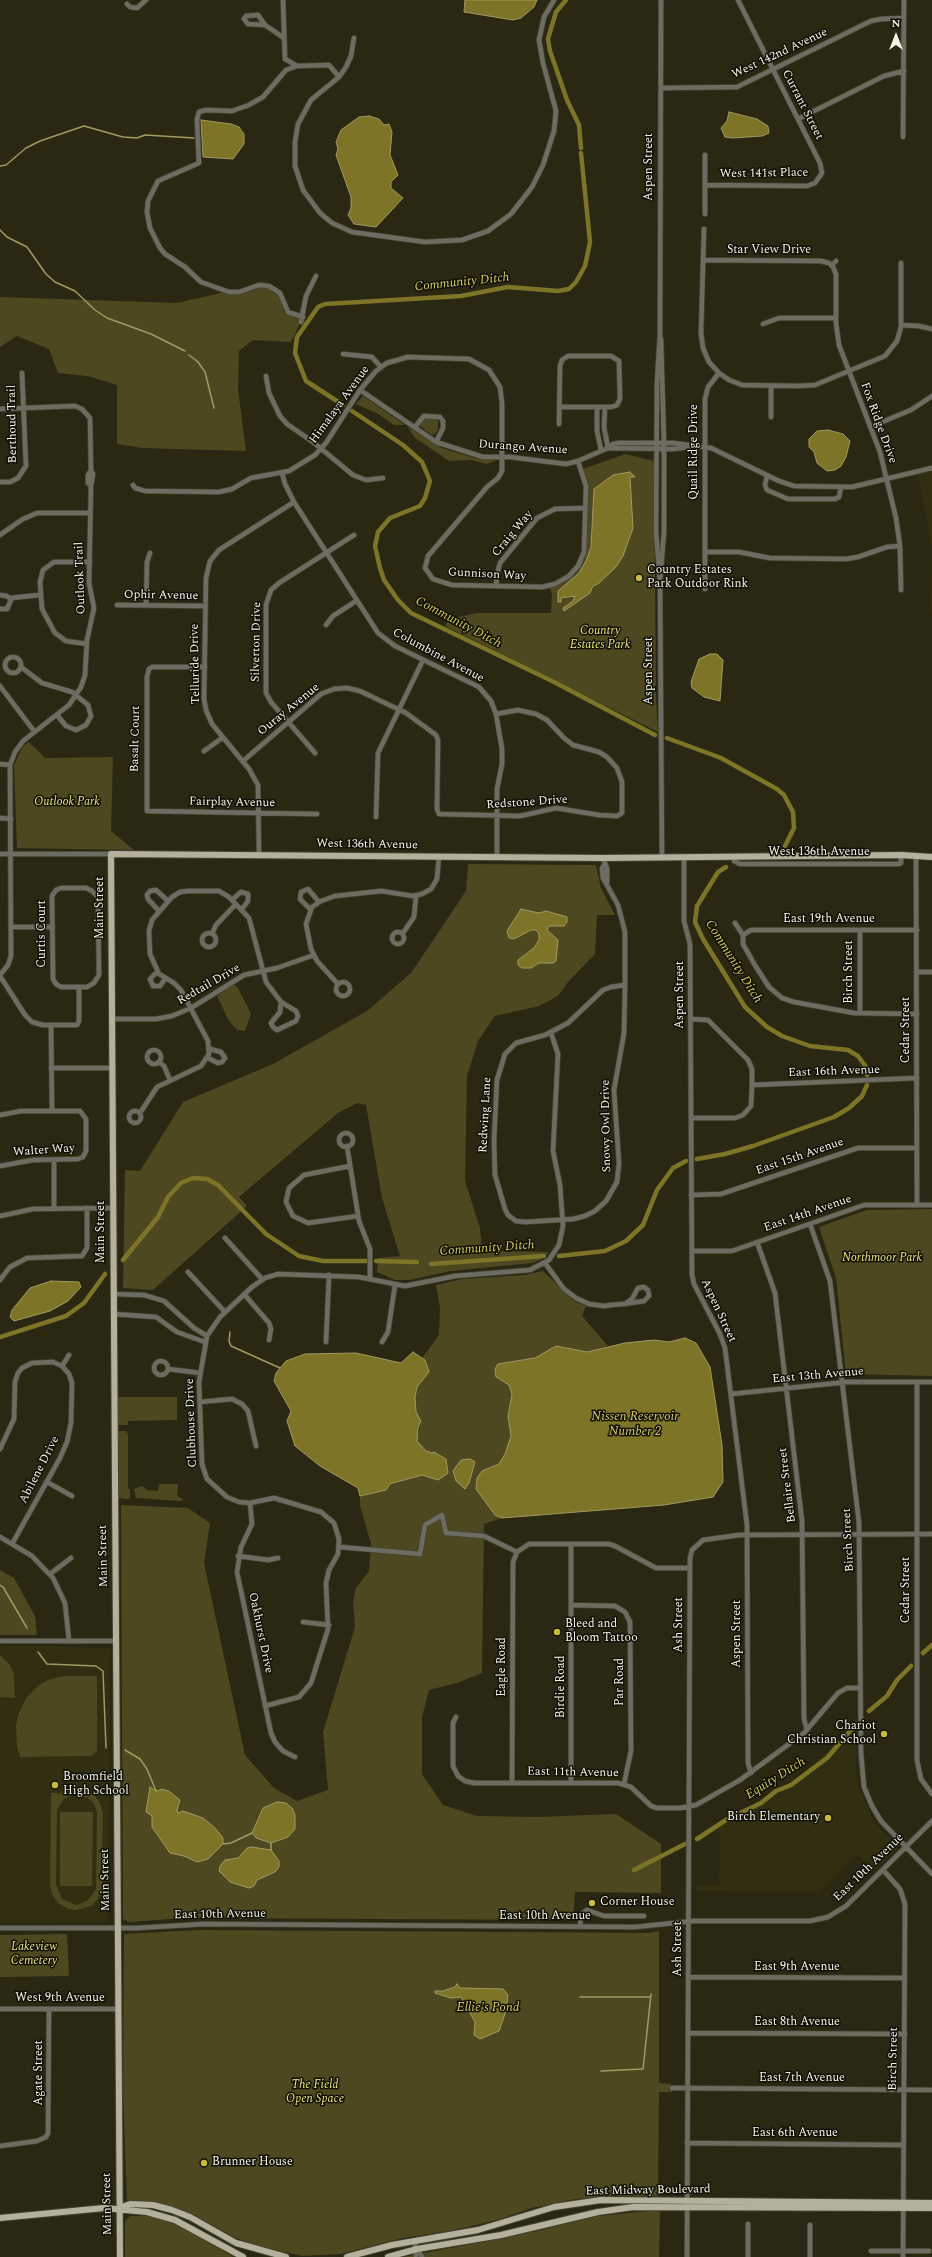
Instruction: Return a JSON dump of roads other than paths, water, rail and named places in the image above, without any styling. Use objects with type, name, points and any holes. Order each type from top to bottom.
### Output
[{"type":"main road","name":"West 136th Avenue","points":[[111,854],[439,856],[604,861],[662,857],[734,856],[902,855],[932,857]]},
{"type":"main road","name":"Main Street","points":[[111,854],[120,2257]]},
{"type":"main road","name":"East Midway Boulevard","points":[[347,2257],[415,2240],[478,2230],[537,2212],[583,2202],[619,2200],[687,2203],[903,2205],[932,2203]]},
{"type":"main road","points":[[583,2202],[585,2214]]},
{"type":"main road","name":"East Midway Boulevard","points":[[388,2257],[417,2249],[501,2235],[585,2214],[633,2207],[687,2203]]},
{"type":"main road","points":[[0,2218],[66,2210],[119,2208],[136,2204],[172,2210],[190,2217],[260,2254],[286,2257]]},
{"type":"main road","name":"East Midway Boulevard","points":[[903,2205],[932,2208]]},
{"type":"main road","points":[[119,2208],[130,2212],[155,2214],[176,2220],[243,2257]]},
{"type":"street","points":[[127,4],[130,8],[137,8],[146,0]]},
{"type":"street","points":[[283,0],[285,59],[297,66]]},
{"type":"street","points":[[354,38],[349,61],[339,77],[312,100],[304,111],[296,130],[295,166],[299,182],[313,206],[332,223],[361,235],[425,242],[453,241],[472,238],[492,228],[515,210],[532,187],[549,149],[555,122],[556,106],[543,63],[539,40],[544,17],[554,0]]},
{"type":"street","name":"Aspen Street","points":[[661,0],[660,334],[657,384],[656,532],[660,581],[662,857]]},
{"type":"street","name":"Currant Street","points":[[738,0],[821,166],[821,177]]},
{"type":"street","points":[[903,137],[904,0]]},
{"type":"street","name":"West 142nd Avenue","points":[[660,88],[733,88],[743,86],[871,22],[881,19],[904,18]]},
{"type":"street","points":[[265,25],[284,38]]},
{"type":"street","points":[[303,317],[288,312],[280,293],[269,286],[256,286],[233,293],[201,282],[185,266],[166,254],[160,248],[150,228],[147,212],[148,201],[158,181],[199,163],[197,120],[199,112],[206,110],[232,111],[249,105],[263,97],[286,70],[297,66],[329,65],[339,77]]},
{"type":"street","points":[[798,119],[880,78],[904,71]]},
{"type":"street","points":[[705,154],[705,214]]},
{"type":"street","name":"West 141st Place","points":[[705,185],[807,186],[815,183],[821,177]]},
{"type":"street","points":[[704,229],[701,341],[709,362],[718,373],[729,380],[742,385],[815,385],[885,356],[897,340],[901,325],[901,263]]},
{"type":"street","name":"Star View Drive","points":[[704,260],[821,261],[832,266]]},
{"type":"street","points":[[832,266],[836,261]]},
{"type":"street","name":"Fox Ridge Drive","points":[[832,266],[836,274],[836,318],[839,346],[880,452],[896,518],[900,546],[900,590]]},
{"type":"street","points":[[301,322],[306,296],[316,276]]},
{"type":"street","points":[[763,324],[779,318],[836,318]]},
{"type":"street","points":[[901,325],[919,326],[932,329]]},
{"type":"street","name":"Aspen Street","points":[[660,334],[664,383],[664,532],[660,581]]},
{"type":"street","points":[[343,354],[372,356],[381,367]]},
{"type":"street","points":[[559,424],[560,366],[562,360],[568,356],[611,356],[617,359],[620,365],[620,399],[615,406],[560,407]]},
{"type":"street","name":"Himalaya Avenue","points":[[133,485],[135,488],[145,491],[219,492],[232,489],[251,478],[282,473],[304,464],[321,448],[360,390],[381,367],[394,360],[413,357],[461,357],[483,366],[493,376],[502,395],[502,457]]},
{"type":"street","name":"Berthoud Trail","points":[[0,482],[10,482],[18,478],[26,466],[22,373]]},
{"type":"street","name":"Quail Ridge Drive","points":[[704,589],[706,393],[711,382],[718,373]]},
{"type":"street","points":[[266,376],[269,393],[280,416],[287,424],[321,448],[358,478],[383,478]]},
{"type":"street","points":[[771,386],[771,417]]},
{"type":"street","name":"Durango Avenue","points":[[360,390],[436,442],[475,455],[559,464],[578,461],[608,448],[664,449],[696,446]]},
{"type":"street","points":[[870,427],[911,410],[932,396]]},
{"type":"street","name":"Outlook Trail","points":[[0,410],[75,406],[88,413],[91,424],[91,470],[88,475],[88,483],[91,486],[90,583],[94,608],[87,644],[85,675],[76,696],[57,715],[34,732],[18,747],[10,765],[12,927],[10,961],[0,975]]},
{"type":"street","points":[[597,407],[598,433],[601,450]]},
{"type":"street","points":[[605,407],[605,432],[608,448]]},
{"type":"street","points":[[415,427],[424,416],[440,417],[443,421],[443,428],[436,442]]},
{"type":"street","points":[[598,433],[605,432]]},
{"type":"street","name":"Durango Avenue","points":[[608,448],[613,444],[619,443],[664,443],[696,446]]},
{"type":"street","points":[[696,446],[719,451],[767,476],[794,486],[856,486],[932,468]]},
{"type":"street","name":"Gunnison Way","points":[[502,457],[500,475],[486,487],[428,556],[423,566],[429,575],[445,584],[548,586],[569,576],[578,566],[584,552],[586,486],[578,461]]},
{"type":"street","name":"Columbine Avenue","points":[[282,473],[294,502],[356,601],[382,638],[479,688],[491,700],[496,714],[502,748],[502,764],[496,789],[497,857]]},
{"type":"street","points":[[767,476],[765,485],[766,490],[788,499],[835,500],[839,497],[841,487]]},
{"type":"street","name":"Telluride Drive","points":[[259,854],[258,785],[253,774],[212,724],[206,710],[205,606],[207,572],[216,553],[294,502]]},
{"type":"street","name":"Craig Way","points":[[496,586],[500,563],[537,518],[555,509],[586,508]]},
{"type":"street","points":[[0,535],[23,518],[36,513],[90,513]]},
{"type":"street","name":"Silverton Drive","points":[[315,753],[269,698],[265,685],[267,599],[271,590],[279,583],[354,535]]},
{"type":"street","points":[[705,552],[739,552],[770,558],[846,559],[858,557],[887,547],[900,546]]},
{"type":"street","points":[[146,605],[146,562],[150,553]]},
{"type":"street","points":[[87,644],[66,641],[55,633],[46,617],[40,595],[41,574],[50,564],[59,561],[90,562]]},
{"type":"street","points":[[0,595],[10,598],[40,595]]},
{"type":"street","points":[[0,609],[8,609],[11,602],[10,598]]},
{"type":"street","points":[[326,625],[332,616],[356,601]]},
{"type":"street","name":"Ophir Avenue","points":[[117,605],[205,606]]},
{"type":"street","points":[[376,817],[378,753],[423,660]]},
{"type":"street","points":[[145,665],[149,669],[152,667],[205,667]]},
{"type":"street","points":[[21,667],[41,685],[61,688],[86,703],[90,709],[90,719],[86,726],[78,730],[71,729],[57,715]]},
{"type":"street","name":"Basalt Court","points":[[145,813],[147,677],[149,669]]},
{"type":"street","points":[[0,686],[34,732]]},
{"type":"street","name":"Ouray Avenue","points":[[243,761],[321,694],[340,688],[360,691],[414,718],[436,735],[438,740],[437,809],[439,814],[443,816],[455,815]]},
{"type":"street","name":"Redstone Drive","points":[[455,815],[526,815],[556,808],[599,816],[617,816],[622,813],[622,782],[617,768],[607,757],[599,752],[573,745],[547,720],[536,714],[518,710],[496,714]]},
{"type":"street","points":[[204,751],[222,738]]},
{"type":"street","points":[[0,764],[10,765]]},
{"type":"street","name":"Fairplay Avenue","points":[[145,813],[317,814]]},
{"type":"street","points":[[0,818],[11,819]]},
{"type":"street","name":"West 136th Avenue","points":[[0,854],[111,854]]},
{"type":"street","points":[[338,984],[314,955],[306,928],[311,910],[320,902],[335,896],[381,891],[416,896],[427,892],[434,885],[437,879],[439,856]]},
{"type":"street","name":"Cedar Street","points":[[916,856],[917,1205]]},
{"type":"street","name":"Aspen Street","points":[[684,857],[684,921],[690,944],[691,1195],[694,1284],[720,1334],[725,1348],[731,1394],[747,1535],[748,1763],[751,1773]]},
{"type":"street","name":"Snowy Owl Drive","points":[[562,1220],[578,1218],[595,1211],[606,1201],[617,1182],[619,1163],[614,1085],[623,1040],[625,932],[620,904],[603,878],[602,868],[604,861]]},
{"type":"street","name":"Curtis Court","points":[[61,888],[86,888],[96,894],[98,900],[99,975],[90,986],[79,987],[61,987],[54,982],[52,896],[56,890],[61,888]]},
{"type":"street","points":[[159,911],[148,899],[148,892],[156,890],[168,901]]},
{"type":"street","points":[[311,910],[300,899],[301,892],[309,890],[320,902]]},
{"type":"street","points":[[140,1113],[152,1092],[170,1080],[200,1066],[208,1058],[210,1050],[208,1041],[177,985],[165,979],[157,972],[150,954],[149,931],[152,920],[168,901],[177,894],[188,891],[218,891],[232,900],[249,918],[269,987],[281,1002],[296,1011],[298,1016],[296,1021],[279,1030],[274,1029],[271,1023],[280,1012],[281,1002]]},
{"type":"street","points":[[232,900],[241,892],[248,894],[248,901],[242,909]]},
{"type":"street","points":[[403,933],[414,917],[416,896]]},
{"type":"street","points":[[212,934],[216,925],[236,904]]},
{"type":"street","points":[[735,923],[743,935],[742,944],[769,987],[778,995],[794,1002],[860,1014],[917,1014]]},
{"type":"street","points":[[12,927],[52,927]]},
{"type":"street","name":"East 19th Avenue","points":[[743,935],[751,930],[917,930]]},
{"type":"street","name":"Birch Street","points":[[860,930],[860,1014]]},
{"type":"street","name":"Redtail Drive","points":[[112,1020],[166,1018],[191,1008],[233,980],[314,955]]},
{"type":"street","points":[[157,972],[150,979],[152,986],[160,986],[165,979]]},
{"type":"street","points":[[917,972],[932,972]]},
{"type":"street","points":[[0,975],[28,1018],[37,1024],[51,1026],[74,1026],[79,1022],[79,987]]},
{"type":"street","name":"Redwing Lane","points":[[562,1220],[525,1222],[514,1220],[505,1209],[495,1175],[494,1141],[497,1080],[505,1054],[516,1043],[551,1032],[575,1018],[603,990],[611,986],[625,985]]},
{"type":"street","points":[[691,1019],[708,1020],[748,1060],[752,1069],[751,1106],[740,1117],[691,1118]]},
{"type":"street","points":[[0,1114],[21,1111],[52,1111],[51,1026]]},
{"type":"street","points":[[114,1314],[156,1317],[177,1332],[205,1342],[216,1322],[244,1294],[262,1280],[284,1274],[370,1278],[395,1285],[410,1285],[455,1276],[526,1270],[545,1263],[560,1245],[562,1233],[560,1185],[553,1151],[558,1054],[551,1032]]},
{"type":"street","points":[[208,1058],[218,1063],[222,1062],[225,1058],[222,1052],[210,1050]]},
{"type":"street","points":[[159,1062],[164,1066],[170,1080]]},
{"type":"street","points":[[51,1068],[113,1068]]},
{"type":"street","name":"East 16th Avenue","points":[[752,1085],[917,1078]]},
{"type":"street","name":"Walter Way","points":[[0,1166],[19,1161],[78,1159],[83,1157],[86,1151],[86,1119],[78,1111],[52,1111]]},
{"type":"street","points":[[347,1146],[358,1216],[361,1228],[370,1249],[370,1278]]},
{"type":"street","name":"East 15th Avenue","points":[[691,1195],[721,1194],[730,1192],[858,1148],[917,1148]]},
{"type":"street","points":[[54,1160],[54,1208]]},
{"type":"street","points":[[350,1166],[304,1175],[288,1188],[286,1202],[291,1214],[308,1223],[358,1216]]},
{"type":"street","name":"East 14th Avenue","points":[[692,1251],[732,1251],[864,1205],[932,1205]]},
{"type":"street","points":[[0,1216],[24,1210],[54,1208],[113,1208]]},
{"type":"street","points":[[0,1280],[10,1267],[27,1258],[82,1256],[86,1248],[87,1208]]},
{"type":"street","name":"Birch Street","points":[[810,1224],[830,1281],[860,1534],[861,1770],[864,1787],[878,1818],[932,1874]]},
{"type":"street","points":[[225,1238],[262,1280]]},
{"type":"street","name":"Bellaire Street","points":[[757,1242],[775,1293],[803,1534],[804,1719],[807,1730]]},
{"type":"street","points":[[545,1263],[558,1283],[576,1298],[597,1305],[625,1304],[646,1300],[649,1296],[648,1290],[644,1286],[638,1288],[632,1299],[625,1304]]},
{"type":"street","points":[[188,1272],[225,1312]]},
{"type":"street","points":[[326,1342],[329,1275]]},
{"type":"street","points":[[382,1342],[388,1332],[395,1285]]},
{"type":"street","points":[[114,1294],[144,1295],[156,1298],[171,1306],[194,1328],[207,1336]]},
{"type":"street","points":[[244,1294],[269,1322],[271,1329],[269,1340]]},
{"type":"street","name":"Clubhouse Drive","points":[[205,1342],[200,1373],[200,1402],[202,1464],[207,1479],[214,1487],[232,1500],[250,1503],[274,1498],[321,1512],[336,1527],[340,1547]]},
{"type":"street","points":[[0,1449],[14,1419],[15,1382],[18,1373],[22,1368],[32,1362],[54,1362],[62,1366],[69,1356]]},
{"type":"street","name":"Abilene Drive","points":[[12,1544],[63,1452],[71,1424],[72,1382],[69,1374],[62,1366]]},
{"type":"street","points":[[168,1369],[200,1373]]},
{"type":"street","name":"East 13th Avenue","points":[[731,1394],[842,1382],[932,1382]]},
{"type":"street","name":"Cedar Street","points":[[917,1382],[917,1767],[920,1779],[932,1794]]},
{"type":"street","points":[[200,1402],[227,1399],[242,1404],[249,1415],[256,1446]]},
{"type":"street","points":[[47,1482],[72,1496]]},
{"type":"street","name":"Oakhurst Drive","points":[[250,1503],[252,1524],[238,1556],[237,1572],[274,1742],[286,1754],[295,1757]]},
{"type":"street","points":[[265,1706],[292,1700],[308,1689],[329,1625],[326,1583],[340,1547],[380,1552],[420,1554],[424,1525],[442,1516],[446,1533],[484,1536],[517,1552],[529,1544],[609,1544],[656,1568],[690,1568]]},
{"type":"street","name":"Ash Street","points":[[687,2257],[690,1568],[692,1550],[699,1542],[716,1538],[747,1535],[932,1534]]},
{"type":"street","points":[[0,1537],[32,1556],[50,1574],[64,1603],[69,1641]]},
{"type":"street","name":"Birdie Road","points":[[571,1544],[571,1783]]},
{"type":"street","name":"Eagle Road","points":[[512,1783],[513,1562],[517,1552]]},
{"type":"street","points":[[238,1556],[268,1560],[278,1558]]},
{"type":"street","points":[[50,1574],[71,1558]]},
{"type":"street","name":"Par Road","points":[[572,1606],[615,1606],[625,1612],[630,1622],[631,1751],[624,1784]]},
{"type":"street","points":[[303,1622],[329,1625]]},
{"type":"street","points":[[0,1641],[116,1641]]},
{"type":"street","name":"East 11th Avenue","points":[[456,1717],[453,1723],[453,1766],[461,1779],[474,1783],[624,1784],[631,1787],[647,1803],[654,1807],[690,1807],[751,1773],[807,1730],[838,1693],[847,1688],[860,1688]]},
{"type":"street","name":"East 10th Avenue","points":[[0,1928],[118,1928],[204,1924],[647,1927],[689,1921],[820,1919],[846,1906],[932,1821]]},
{"type":"street","name":"Birch Street","points":[[882,1870],[900,1889],[905,1899],[903,2254]]},
{"type":"street","points":[[580,1927],[581,1914],[587,1910],[604,1916],[644,1916]]},
{"type":"street","name":"East 9th Avenue","points":[[689,1977],[905,1978]]},
{"type":"street","name":"West 9th Avenue","points":[[0,2009],[119,2008]]},
{"type":"street","name":"Agate Street","points":[[0,2146],[37,2141],[46,2137],[50,2120],[50,2009]]},
{"type":"street","name":"East 8th Avenue","points":[[689,2033],[905,2034]]},
{"type":"street","name":"East 7th Avenue","points":[[672,2088],[931,2090]]},
{"type":"street","name":"East 6th Avenue","points":[[687,2143],[903,2145]]},
{"type":"street","points":[[748,2224],[748,2257]]},
{"type":"street","points":[[810,2225],[810,2257]]},
{"type":"street","points":[[415,2240],[417,2249],[422,2257]]},
{"type":"street","points":[[416,2257],[417,2249]]},
{"type":"street","points":[[871,2251],[903,2254],[929,2252]]},
{"type":"water","points":[[465,0],[537,0],[534,7],[521,18],[513,20],[464,12]]},
{"type":"water","points":[[729,112],[757,119],[768,126],[769,133],[762,136],[733,138],[725,137],[721,128],[727,121]]},
{"type":"water","points":[[369,116],[379,119],[384,125],[389,124],[392,132],[390,155],[398,175],[391,182],[391,188],[403,198],[376,227],[354,224],[348,215],[351,208],[351,197],[336,155],[338,149],[336,142],[341,130],[359,117]]},
{"type":"water","points":[[201,120],[231,124],[239,127],[244,134],[244,144],[233,159],[203,157]]},
{"type":"water","points":[[828,430],[843,434],[850,441],[846,457],[841,466],[835,470],[827,471],[817,463],[814,452],[809,447],[809,439],[817,431]]},
{"type":"water","points":[[630,472],[635,477],[630,477],[633,528],[623,556],[616,567],[598,584],[593,586],[590,593],[564,611],[563,608],[573,601],[575,596],[561,598],[561,602],[558,602],[558,591],[579,573],[586,561],[591,547],[594,489],[613,475]]},
{"type":"water","points":[[710,654],[717,654],[723,660],[720,701],[704,697],[692,688],[691,682],[699,659]]},
{"type":"water","points":[[521,909],[539,913],[546,911],[567,917],[567,922],[564,926],[549,926],[547,930],[558,940],[556,961],[553,963],[539,963],[531,968],[522,968],[518,965],[518,960],[534,948],[539,940],[539,934],[536,930],[531,930],[514,939],[509,938],[507,931]]},
{"type":"water","points":[[51,1281],[79,1282],[81,1287],[68,1301],[50,1311],[14,1321],[10,1317],[12,1310],[30,1288]]},
{"type":"water","name":"Nissen Reservoir Number 2","points":[[685,1338],[696,1343],[710,1367],[722,1445],[723,1482],[713,1497],[664,1505],[502,1518],[495,1515],[476,1489],[477,1478],[482,1471],[499,1464],[505,1454],[511,1436],[508,1416],[512,1394],[509,1385],[496,1377],[495,1369],[498,1364],[535,1358],[556,1346],[587,1352],[625,1343],[654,1340],[669,1342]]},
{"type":"water","points":[[413,1352],[425,1360],[429,1372],[417,1387],[415,1397],[416,1412],[421,1421],[418,1428],[417,1441],[426,1451],[432,1453],[434,1452],[446,1459],[448,1473],[438,1480],[422,1475],[390,1484],[386,1490],[360,1496],[358,1488],[320,1466],[295,1446],[287,1421],[291,1411],[274,1381],[276,1373],[286,1361],[305,1354],[356,1353],[401,1363]]},
{"type":"water","points":[[470,1459],[475,1462],[469,1483],[465,1489],[456,1481],[453,1471],[461,1460]]},
{"type":"water","points":[[150,1787],[156,1791],[163,1789],[170,1792],[180,1800],[177,1810],[178,1813],[183,1811],[203,1818],[215,1828],[223,1838],[223,1844],[208,1859],[197,1862],[184,1856],[170,1853],[152,1827],[152,1816],[146,1812]]},
{"type":"water","points":[[277,1802],[286,1803],[292,1808],[295,1815],[295,1829],[288,1837],[271,1843],[256,1838],[252,1833],[263,1808]]},
{"type":"water","points":[[252,1847],[271,1850],[279,1861],[279,1867],[275,1872],[257,1880],[254,1886],[249,1888],[230,1882],[219,1871],[220,1866],[225,1860],[238,1858],[247,1848]]},
{"type":"water","name":"Ellie's Pond","points":[[457,1984],[460,1988],[503,1989],[508,1995],[506,2011],[499,2031],[480,2039],[474,2035],[475,2022],[461,1997],[451,1998],[435,1993],[435,1991],[443,1991],[455,1987]]},
{"type":"waterway","name":"Community Ditch","points":[[566,0],[556,12],[548,39],[550,51],[567,100],[579,125],[581,148]]},
{"type":"waterway","points":[[0,166],[6,165],[26,148],[40,141],[84,126],[123,137],[137,138],[145,135],[194,138]]},
{"type":"waterway","name":"Community Ditch","points":[[343,405],[306,381],[295,353],[297,337],[318,307],[325,304],[461,296],[508,287],[558,291],[569,289],[576,282],[585,266],[590,242],[581,153]]},
{"type":"waterway","points":[[0,230],[7,237],[27,247],[46,274],[55,282],[75,291],[95,310],[107,318],[151,334],[185,351]]},
{"type":"waterway","points":[[189,355],[198,362],[205,372],[214,408]]},
{"type":"waterway","name":"Community Ditch","points":[[352,411],[403,445],[422,462],[430,481],[425,498],[420,506],[390,518],[378,532],[375,546],[380,568],[384,580],[398,600],[411,613],[554,682],[655,735]]},
{"type":"waterway","name":"Community Ditch","points":[[667,738],[721,758],[777,789],[784,795],[793,812],[794,828],[785,846]]},
{"type":"waterway","name":"Community Ditch","points":[[726,867],[718,872],[697,906],[695,922],[703,939],[745,1007],[767,1027],[782,1036],[810,1046],[848,1050],[858,1056],[866,1067],[867,1075]]},
{"type":"waterway","name":"Community Ditch","points":[[697,1159],[725,1154],[753,1146],[834,1117],[849,1108],[862,1096],[867,1085]]},
{"type":"waterway","name":"Community Ditch","points":[[559,1256],[605,1251],[626,1241],[643,1225],[657,1190],[673,1168],[686,1161]]},
{"type":"waterway","points":[[123,1260],[158,1217],[168,1197],[181,1183],[193,1178],[207,1179],[218,1185],[266,1234],[299,1256],[323,1261],[366,1261]]},
{"type":"waterway","name":"Community Ditch","points":[[431,1264],[544,1256]]},
{"type":"waterway","name":"Community Ditch","points":[[376,1261],[417,1262]]},
{"type":"waterway","points":[[0,1337],[66,1316],[84,1303],[105,1274]]},
{"type":"waterway","points":[[230,1332],[229,1341],[231,1346],[280,1368]]},
{"type":"waterway","points":[[0,1585],[3,1587],[27,1628]]},
{"type":"waterway","name":"Equity Ditch","points":[[923,1653],[932,1645]]},
{"type":"waterway","points":[[38,1652],[47,1664],[96,1666],[103,1671],[106,1748]]},
{"type":"waterway","name":"Equity Ditch","points":[[869,1711],[887,1696],[897,1680],[911,1666]]},
{"type":"waterway","name":"Equity Ditch","points":[[697,1839],[726,1820],[761,1803],[776,1791],[791,1785],[827,1758],[856,1724]]},
{"type":"waterway","points":[[125,1750],[140,1759],[147,1769],[156,1791]]},
{"type":"waterway","points":[[223,1844],[231,1843],[252,1833]]},
{"type":"waterway","points":[[271,1843],[271,1850]]},
{"type":"waterway","name":"Equity Ditch","points":[[634,1870],[685,1844]]},
{"type":"waterway","points":[[601,2071],[643,2069],[651,1994]]},
{"type":"waterway","points":[[580,1997],[651,1997]]},
{"type":"place","name":"Country Estates Park Outdoor Rink","points":[[639,578]]},
{"type":"place","name":"Bleed and Bloom Tattoo","points":[[557,1632]]},
{"type":"place","name":"Chariot Christian School","points":[[884,1734]]},
{"type":"place","name":"Broomfield High School","points":[[55,1785]]},
{"type":"place","name":"Birch Elementary","points":[[828,1818]]},
{"type":"place","name":"Corner House","points":[[592,1903]]},
{"type":"place","name":"Brunner House","points":[[204,2163]]},
{"type":"park label","name":"Country Estates Park","points":[[600,639]]},
{"type":"park label","name":"Outlook Park","points":[[67,803]]},
{"type":"park label","name":"Northmoor Park","points":[[882,1259]]},
{"type":"park label","name":"Lakeview Cemetery","points":[[34,1955]]},
{"type":"park label","name":"The Field Open Space","points":[[315,2093]]}]
